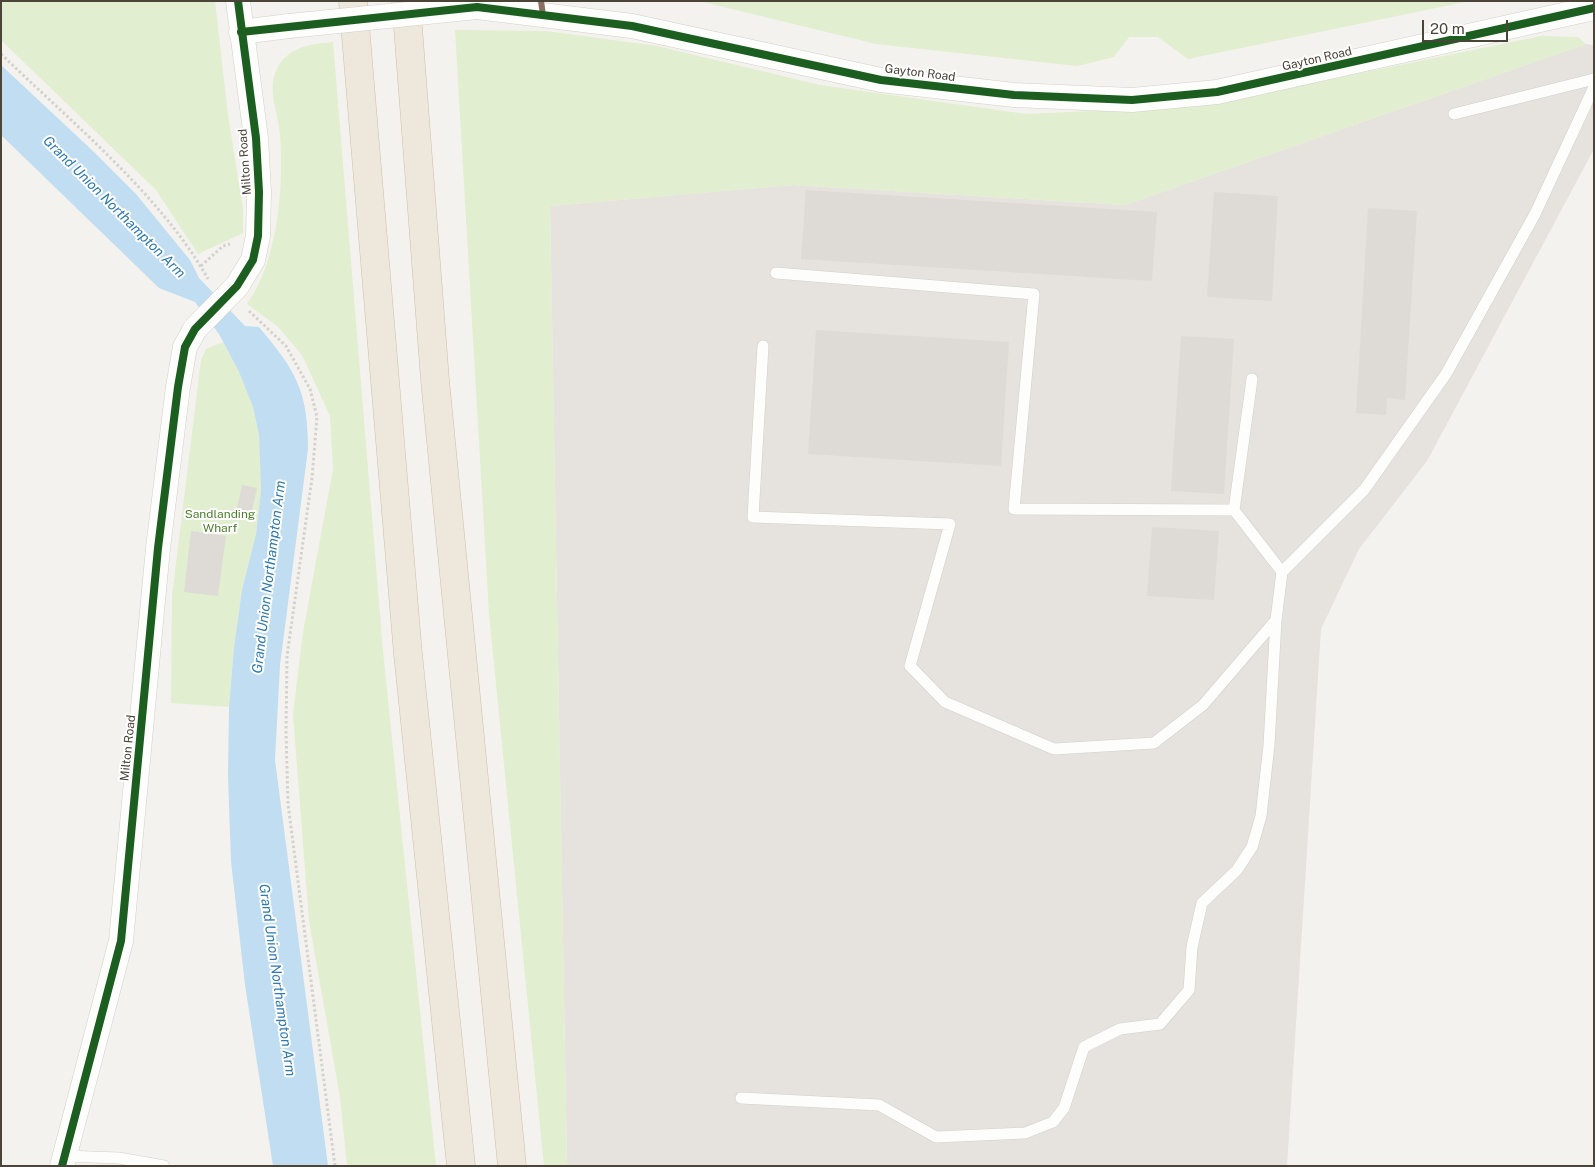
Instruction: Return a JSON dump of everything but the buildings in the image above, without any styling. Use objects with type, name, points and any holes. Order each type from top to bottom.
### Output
[{"type":"highway","points":[[353,1],[408,654],[461,1166]]},
{"type":"highway","points":[[406,1],[434,380],[512,1166]]},
{"type":"street","name":"Milton Road","points":[[63,1161],[121,941],[158,548],[174,415],[186,347],[195,329],[237,286],[253,260],[258,236],[256,138],[238,1]]},
{"type":"street","name":"Gayton Road","points":[[241,32],[477,8],[632,26],[881,80],[1014,95],[1132,100],[1217,92],[1594,8]]},
{"type":"lane","points":[[1454,114],[1594,78]]},
{"type":"lane","points":[[740,1098],[879,1104],[936,1137],[1025,1133],[1053,1122],[1064,1108],[1084,1047],[1120,1029],[1160,1024],[1189,990],[1192,947],[1202,903],[1237,870],[1252,847],[1261,816],[1269,745],[1276,620],[1282,572],[1364,490],[1446,374],[1535,214],[1594,87]]},
{"type":"lane","points":[[776,273],[1034,294],[1014,509],[1234,510]]},
{"type":"lane","points":[[763,346],[753,517],[950,524],[910,666],[945,702],[1054,749],[1154,744],[1203,705],[1276,620]]},
{"type":"lane","points":[[1252,378],[1234,510],[1282,572]]},
{"type":"lane","points":[[63,1161],[119,1158],[164,1166]]},
{"type":"path","points":[[1,54],[132,181],[175,230],[209,280]]},
{"type":"path","points":[[248,311],[286,346],[310,389],[317,417],[312,478],[287,656],[286,732],[288,804],[335,1166]]},
{"type":"shaded area","points":[[1586,44],[1594,45],[1594,149],[1427,461],[1359,549],[1321,629],[1287,1166],[567,1166],[550,206],[793,185],[1125,205]]},
{"type":"green space","points":[[1,1],[215,1],[228,115],[243,209],[243,233],[198,254],[156,190],[1,40]]},
{"type":"green space","points":[[699,1],[1470,1],[1188,59],[1158,37],[1129,37],[1114,57],[1077,66],[876,44]]},
{"type":"green space","points":[[455,30],[546,31],[657,46],[820,85],[1026,114],[1200,106],[1541,36],[1578,37],[1586,44],[1125,205],[793,185],[550,206],[567,1166],[544,1166],[489,614]]},
{"type":"green space","points":[[333,42],[383,651],[436,1166],[347,1166],[340,1097],[309,921],[293,714],[303,632],[333,469],[330,416],[302,355],[277,326],[247,304],[266,267],[277,223],[281,155],[279,127],[273,95],[276,71],[280,63],[292,52],[307,46]]},
{"type":"green space","name":"Sandlanding Wharf","points":[[223,342],[239,372],[253,407],[259,435],[261,491],[256,534],[242,590],[234,647],[229,707],[171,703],[172,596],[201,360],[206,349]]},
{"type":"water","name":"Grand Union Northampton Arm","points":[[1,65],[136,194],[190,260],[199,278],[245,326],[259,327],[291,370],[302,397],[306,412],[308,449],[280,665],[275,760],[328,1166],[273,1166],[245,985],[231,861],[228,776],[229,707],[234,647],[242,590],[256,534],[261,491],[259,435],[253,407],[239,372],[219,334],[195,302],[159,288],[1,135]]},
{"type":"marked path","points":[[541,1],[543,15]]},
{"type":"cycle path","points":[[62,1166],[121,941],[158,548],[178,387],[185,347],[195,329],[237,286],[253,260],[258,236],[259,192],[256,138],[238,1]]},
{"type":"cycle path","points":[[241,32],[477,7],[632,26],[881,80],[1014,95],[1132,100],[1217,92],[1594,8]]}]
